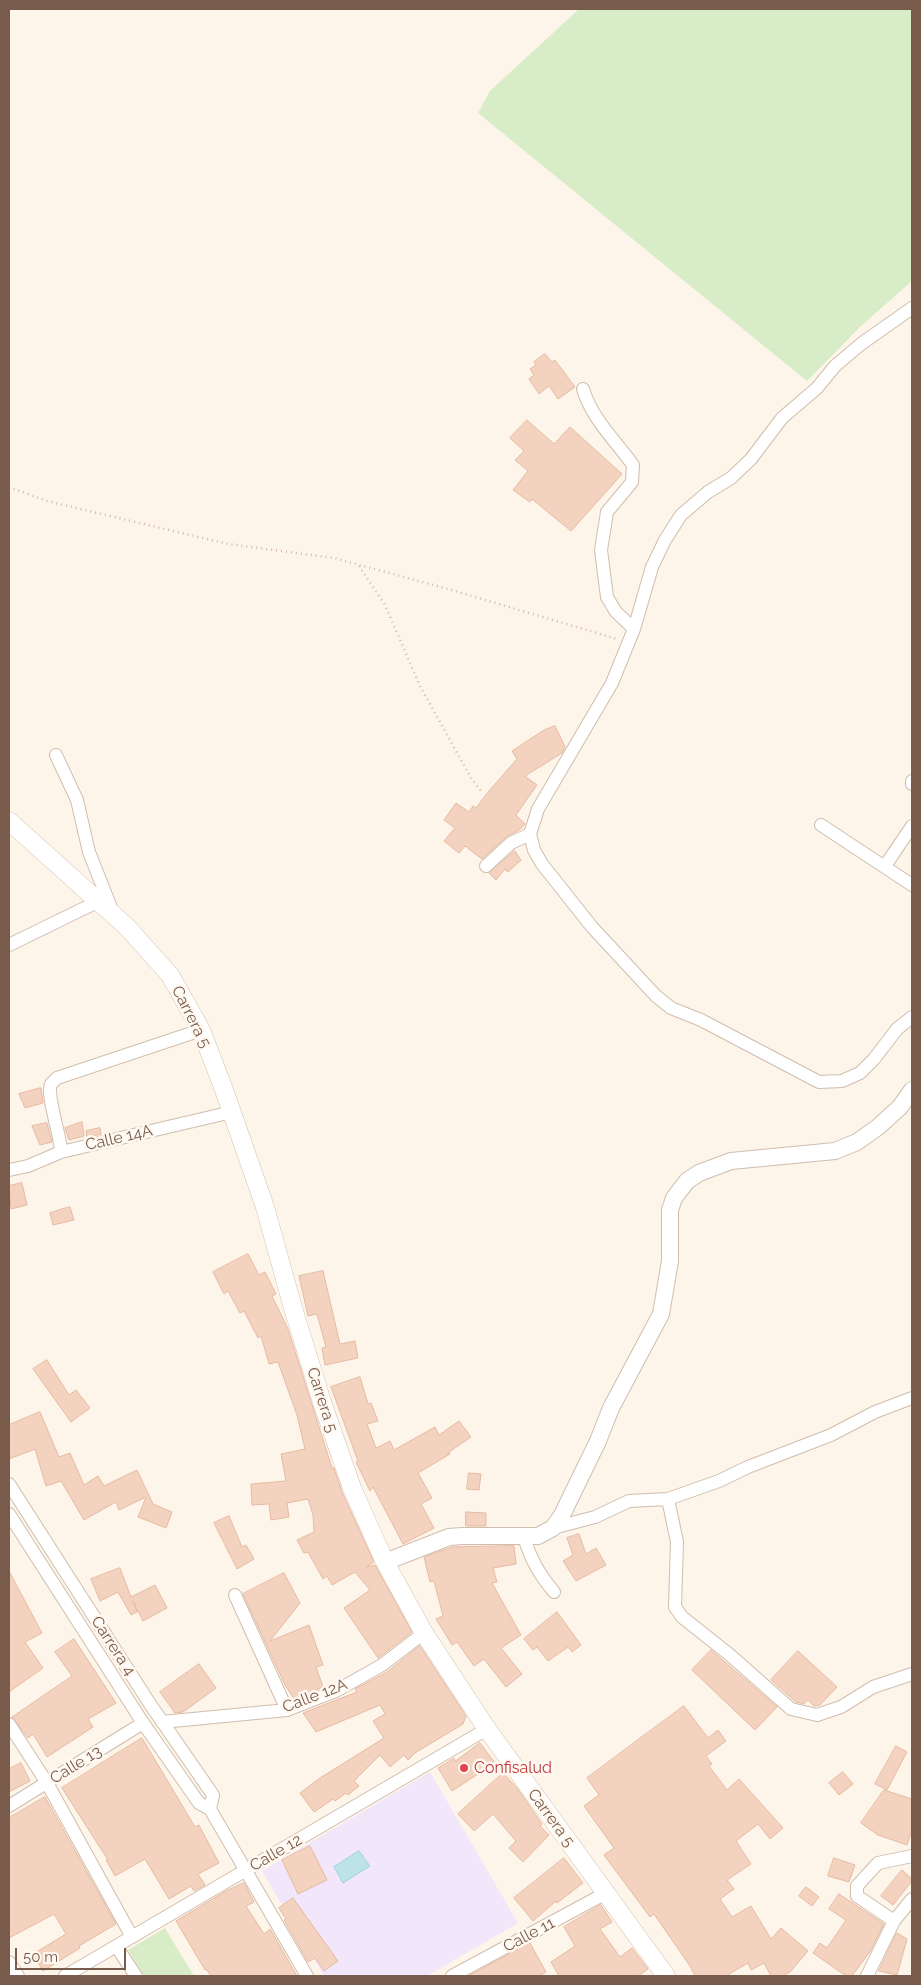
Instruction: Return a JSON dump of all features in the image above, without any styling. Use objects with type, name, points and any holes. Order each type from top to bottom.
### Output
[{"type":"main road","name":"Carrera 5","points":[[9,821],[127,927],[170,976],[201,1030],[265,1207],[292,1308],[322,1402],[352,1488],[385,1562],[424,1633],[487,1729],[662,1975]]},
{"type":"street","points":[[912,308],[861,344],[835,366],[817,388],[782,418],[751,459],[731,478],[708,492],[681,515],[665,540],[652,567],[634,628],[612,683],[538,809],[530,834],[534,850],[542,864],[592,927],[656,996],[671,1008],[701,1020],[819,1082],[842,1081],[860,1073],[874,1059],[897,1029],[912,1017]]},
{"type":"street","points":[[583,389],[587,403],[598,421],[633,465],[632,482],[606,512],[601,550],[607,597],[616,612],[634,628]]},
{"type":"street","points":[[56,756],[76,800],[89,852],[106,898],[116,917]]},
{"type":"street","points":[[821,825],[912,884]]},
{"type":"street","points":[[884,866],[912,826]]},
{"type":"street","points":[[486,866],[511,843],[530,834]]},
{"type":"street","points":[[9,944],[99,901]]},
{"type":"street","points":[[61,1152],[61,1142],[50,1096],[51,1084],[57,1078],[201,1030]]},
{"type":"street","points":[[553,1528],[569,1502],[611,1408],[661,1314],[670,1261],[670,1210],[674,1198],[687,1181],[699,1173],[731,1161],[835,1151],[850,1145],[878,1126],[900,1106],[912,1090]]},
{"type":"street","name":"Calle 14A","points":[[9,1170],[28,1166],[61,1152],[232,1112]]},
{"type":"street","points":[[385,1562],[449,1537],[538,1536],[553,1528],[595,1517],[629,1501],[668,1499],[719,1481],[748,1467],[832,1435],[875,1412],[912,1398]]},
{"type":"street","name":"Carrera 4","points":[[9,1484],[162,1722],[213,1795],[210,1809]]},
{"type":"street","points":[[668,1499],[677,1542],[678,1576],[676,1607],[682,1617],[730,1655],[791,1709],[817,1715],[841,1707],[873,1687],[912,1674]]},
{"type":"street","name":"Carrera 4","points":[[9,1514],[143,1723],[200,1803],[210,1809],[307,1976]]},
{"type":"street","points":[[524,1537],[531,1559],[541,1576],[554,1592]]},
{"type":"street","points":[[235,1595],[287,1710]]},
{"type":"street","name":"Calle 12A","points":[[162,1722],[287,1710],[336,1691],[375,1670],[424,1633]]},
{"type":"street","name":"Calle 13","points":[[9,1806],[143,1723]]},
{"type":"street","points":[[9,1724],[47,1783],[132,1937]]},
{"type":"street","name":"Calle 12","points":[[65,1976],[487,1729]]},
{"type":"street","points":[[894,1921],[857,1896],[856,1886],[878,1863],[912,1856]]},
{"type":"street","name":"Calle 11","points":[[459,1975],[606,1894]]},
{"type":"street","points":[[867,1976],[894,1921],[912,1899]]},
{"type":"street","points":[[116,1946],[136,1976]]},
{"type":"street","points":[[9,1962],[18,1976]]},
{"type":"path","points":[[9,487],[47,501],[228,544],[334,558],[358,564],[628,643]]},
{"type":"path","points":[[358,564],[385,605],[420,686],[472,778],[482,792]]},
{"type":"shaded area","points":[[430,1772],[518,1923],[427,1976],[324,1976],[262,1871]]},
{"type":"green space","points":[[579,9],[912,9],[912,281],[861,326],[807,381],[478,113],[490,91]]},
{"type":"green space","points":[[165,1928],[194,1976],[144,1976],[128,1950]]},
{"type":"water","points":[[359,1851],[370,1866],[343,1883],[334,1867]]},
{"type":"building","points":[[545,354],[552,362],[555,360],[575,387],[558,399],[549,386],[539,394],[529,379],[534,375],[530,369],[536,365],[534,362]]},
{"type":"building","points":[[527,420],[554,444],[570,427],[622,474],[571,531],[532,499],[530,502],[513,490],[528,471],[515,460],[524,451],[510,438]]},
{"type":"building","points":[[555,726],[565,747],[562,753],[525,776],[537,785],[516,815],[525,824],[519,830],[506,837],[482,859],[465,846],[459,853],[444,841],[455,828],[444,820],[456,803],[469,812],[473,806],[476,808],[517,759],[512,751],[544,730]]},
{"type":"building","points":[[515,851],[521,860],[508,872],[505,869],[496,880],[489,873]]},
{"type":"building","points":[[41,1088],[43,1103],[25,1108],[19,1094]]},
{"type":"building","points":[[82,1122],[84,1136],[69,1140],[65,1128]]},
{"type":"building","points":[[47,1123],[52,1142],[40,1145],[32,1126]]},
{"type":"building","points":[[100,1128],[101,1134],[87,1138],[86,1131]]},
{"type":"building","points":[[22,1183],[27,1205],[11,1209],[9,1186]]},
{"type":"building","points":[[70,1207],[74,1220],[53,1225],[50,1213]]},
{"type":"building","points":[[248,1254],[259,1275],[265,1272],[276,1294],[272,1296],[288,1329],[332,1468],[334,1468],[342,1492],[374,1562],[366,1567],[375,1565],[412,1632],[378,1658],[344,1608],[370,1590],[355,1572],[332,1585],[327,1576],[323,1579],[308,1552],[304,1553],[297,1540],[314,1532],[313,1515],[308,1499],[287,1503],[289,1517],[271,1520],[269,1504],[252,1505],[251,1484],[286,1481],[281,1454],[305,1449],[297,1415],[278,1362],[269,1364],[261,1336],[258,1338],[244,1311],[240,1313],[228,1291],[224,1294],[213,1272]]},
{"type":"building","points":[[323,1271],[340,1344],[355,1341],[358,1358],[325,1365],[322,1348],[326,1347],[317,1314],[308,1316],[299,1276]]},
{"type":"building","points":[[47,1360],[69,1395],[76,1390],[90,1408],[71,1422],[33,1369]]},
{"type":"building","points":[[360,1377],[368,1404],[371,1403],[378,1421],[367,1424],[376,1448],[390,1441],[394,1450],[435,1427],[439,1435],[459,1421],[471,1437],[449,1452],[450,1454],[418,1473],[432,1498],[421,1504],[434,1528],[403,1544],[373,1487],[370,1491],[356,1462],[358,1461],[331,1387]]},
{"type":"building","points":[[40,1412],[59,1457],[70,1453],[84,1485],[98,1476],[104,1486],[137,1470],[153,1504],[172,1512],[166,1528],[138,1517],[146,1497],[119,1510],[116,1502],[84,1520],[61,1481],[46,1486],[35,1449],[9,1459],[9,1425]]},
{"type":"building","points":[[469,1473],[481,1474],[479,1490],[467,1489]]},
{"type":"building","points":[[466,1512],[486,1513],[486,1526],[466,1526]]},
{"type":"building","points":[[229,1516],[242,1547],[246,1545],[254,1559],[237,1569],[214,1523]]},
{"type":"building","points":[[579,1534],[586,1554],[596,1548],[606,1565],[576,1581],[563,1561],[573,1555],[567,1538]]},
{"type":"building","points":[[514,1546],[516,1564],[493,1568],[497,1582],[492,1583],[521,1635],[501,1648],[522,1674],[506,1687],[484,1659],[474,1666],[457,1642],[452,1645],[436,1619],[443,1616],[434,1581],[430,1582],[424,1557],[452,1547]]},
{"type":"building","points":[[120,1568],[131,1597],[155,1585],[167,1608],[143,1621],[133,1601],[137,1612],[131,1615],[118,1592],[100,1601],[91,1579]]},
{"type":"building","points":[[9,1571],[42,1633],[25,1642],[43,1668],[9,1692]]},
{"type":"building","points":[[284,1573],[300,1603],[270,1641],[309,1625],[323,1665],[316,1667],[323,1687],[294,1699],[285,1685],[243,1594]]},
{"type":"building","points":[[557,1612],[581,1645],[572,1652],[568,1647],[548,1661],[537,1647],[533,1650],[524,1639]]},
{"type":"building","points":[[74,1639],[116,1703],[88,1719],[93,1727],[47,1757],[33,1734],[28,1738],[12,1717],[72,1676],[55,1652]]},
{"type":"building","points":[[420,1646],[466,1716],[463,1724],[415,1753],[408,1760],[404,1755],[390,1767],[380,1755],[354,1781],[359,1786],[348,1795],[346,1793],[335,1801],[333,1799],[314,1812],[300,1793],[320,1778],[384,1738],[373,1721],[385,1714],[380,1705],[316,1732],[303,1713],[357,1692],[355,1689],[387,1672]]},
{"type":"building","points":[[711,1650],[777,1707],[755,1730],[692,1670]]},
{"type":"building","points":[[798,1651],[837,1687],[820,1705],[814,1706],[808,1700],[804,1704],[796,1702],[771,1680]]},
{"type":"building","points":[[199,1664],[216,1688],[183,1712],[175,1713],[160,1692]]},
{"type":"building","points":[[684,1706],[708,1738],[718,1730],[726,1741],[706,1756],[712,1764],[709,1766],[727,1790],[739,1779],[783,1828],[770,1839],[758,1824],[736,1841],[751,1864],[727,1880],[734,1889],[720,1899],[732,1917],[751,1906],[771,1939],[781,1928],[808,1951],[790,1972],[782,1976],[771,1976],[764,1963],[751,1970],[748,1963],[726,1976],[695,1976],[654,1914],[650,1917],[604,1855],[614,1848],[584,1806],[599,1795],[587,1778]]},
{"type":"building","points":[[142,1738],[195,1827],[199,1825],[219,1863],[198,1874],[205,1885],[194,1891],[191,1886],[169,1899],[145,1859],[115,1876],[106,1860],[108,1860],[62,1788]]},
{"type":"building","points":[[480,1743],[495,1763],[452,1791],[438,1768],[454,1758],[455,1761]]},
{"type":"building","points":[[896,1746],[907,1752],[887,1790],[875,1784]]},
{"type":"building","points":[[21,1763],[30,1781],[9,1792],[9,1769]]},
{"type":"building","points":[[843,1772],[853,1784],[839,1795],[829,1783]]},
{"type":"building","points":[[503,1773],[517,1788],[542,1824],[540,1826],[549,1835],[523,1862],[509,1848],[516,1841],[493,1814],[474,1831],[458,1814]]},
{"type":"building","points":[[884,1790],[912,1799],[912,1830],[907,1845],[878,1835],[861,1823]]},
{"type":"building","points":[[45,1797],[116,1924],[79,1946],[80,1948],[43,1971],[33,1954],[66,1934],[54,1914],[9,1938],[9,1818]]},
{"type":"building","points":[[310,1846],[327,1880],[298,1894],[282,1860]]},
{"type":"building","points":[[564,1858],[583,1883],[557,1903],[556,1901],[533,1921],[514,1898]]},
{"type":"building","points":[[834,1858],[855,1865],[849,1882],[828,1876]]},
{"type":"building","points":[[902,1870],[912,1881],[893,1905],[881,1896]]},
{"type":"building","points":[[244,1883],[254,1902],[246,1906],[264,1934],[270,1929],[297,1976],[211,1976],[205,1970],[176,1921],[226,1891]]},
{"type":"building","points":[[806,1887],[819,1897],[812,1906],[799,1896]]},
{"type":"building","points":[[839,1894],[884,1924],[871,1950],[852,1976],[846,1976],[813,1953],[820,1943],[827,1948],[846,1920],[829,1909]]},
{"type":"building","points":[[293,1898],[338,1961],[324,1971],[315,1958],[308,1962],[284,1920],[286,1919],[279,1908]]},
{"type":"building","points":[[601,1905],[612,1922],[600,1929],[620,1957],[632,1948],[648,1969],[638,1976],[559,1976],[551,1962],[575,1946],[564,1927]]},
{"type":"building","points":[[897,1933],[907,1939],[897,1975],[879,1971]]},
{"type":"building","points":[[530,1943],[546,1972],[539,1976],[469,1976]]},
{"type":"place","name":"Confisalud","points":[[464,1768]]}]
